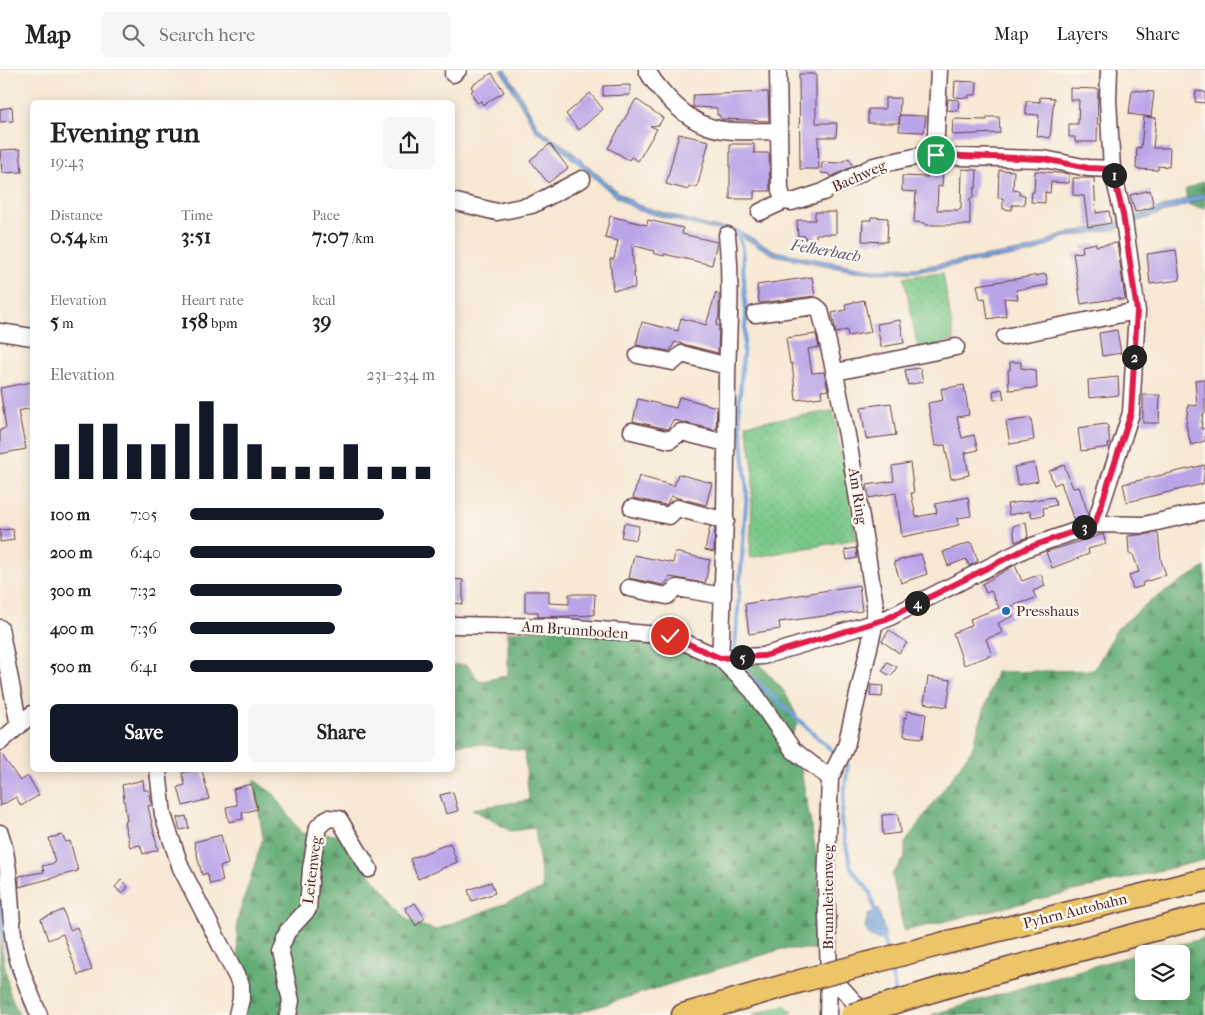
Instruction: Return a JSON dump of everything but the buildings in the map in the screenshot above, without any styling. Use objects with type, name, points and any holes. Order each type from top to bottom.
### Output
[{"type":"highway","name":"Pyhrn Autobahn","points":[[684,1015],[801,981],[945,943],[1205,880]]},
{"type":"highway","points":[[852,1015],[972,979],[1205,916]]},
{"type":"street","points":[[646,70],[654,82],[676,106],[702,125],[726,131],[779,131]]},
{"type":"street","points":[[778,70],[780,190],[784,201]]},
{"type":"street","points":[[936,155],[939,70]]},
{"type":"street","points":[[1095,524],[1131,413],[1137,311],[1125,224],[1112,169],[1108,100],[1109,70]]},
{"type":"street","name":"Bachweg","points":[[760,212],[784,201],[792,202],[822,192],[874,166],[892,161],[936,155],[1044,159],[1088,168],[1112,169]]},
{"type":"street","points":[[455,202],[497,212],[532,205],[582,179]]},
{"type":"street","points":[[727,234],[731,269],[727,366],[726,521],[723,596],[725,657],[752,690],[793,750],[833,772]]},
{"type":"street","name":"Am Ring","points":[[755,314],[815,306],[820,310],[836,372],[850,446],[875,605],[875,622]]},
{"type":"street","points":[[1005,337],[1137,311]]},
{"type":"street","points":[[0,332],[30,336]]},
{"type":"street","points":[[836,372],[956,347]]},
{"type":"street","points":[[638,355],[673,362],[682,354],[727,366]]},
{"type":"street","points":[[632,431],[670,440],[681,432],[726,443]]},
{"type":"street","points":[[632,508],[669,516],[677,508],[726,521]]},
{"type":"street","name":"Am Brunnboden","points":[[455,624],[565,627],[670,636],[725,657],[764,656],[886,619],[1027,548],[1095,524],[1144,525],[1205,511]]},
{"type":"street","points":[[629,588],[667,596],[677,588],[723,596]]},
{"type":"street","name":"Brunnleitenweg","points":[[828,1015],[829,974],[826,885],[833,772],[844,750],[875,622]]},
{"type":"street","points":[[0,628],[19,726]]},
{"type":"street","points":[[0,742],[30,716]]},
{"type":"street","points":[[158,772],[163,815],[181,868],[241,985],[242,999],[237,1015]]},
{"type":"street","name":"Leitenweg","points":[[288,1015],[291,1001],[280,949],[287,932],[308,909],[311,868],[318,827],[328,818],[340,819],[370,869]]},
{"type":"street","points":[[0,833],[8,874],[13,934],[18,957],[39,1015]]},
{"type":"street","points":[[829,974],[866,1015]]},
{"type":"green space","points":[[1202,182],[1205,183],[1205,208],[1189,206],[1185,190]]},
{"type":"green space","points":[[943,273],[954,340],[918,349],[904,277]]},
{"type":"green space","points":[[833,411],[857,539],[750,558],[753,467],[746,424]]},
{"type":"green space","points":[[1205,567],[1205,860],[904,931],[892,874],[905,858],[905,843],[972,749],[996,672],[1094,670],[1117,629],[1149,602]]},
{"type":"green space","points":[[612,624],[759,663],[784,691],[799,720],[783,753],[801,770],[817,858],[821,949],[782,949],[571,1015],[239,1015],[237,921],[263,838],[254,780],[275,795],[301,833],[338,835],[409,921],[435,930],[543,889],[535,828],[510,831],[472,809],[529,800],[524,751],[475,744],[455,744],[455,665],[467,665],[480,682],[508,675],[508,632]]},
{"type":"green space","points":[[0,937],[9,991],[19,1015],[0,1015]]},
{"type":"green space","points":[[1205,938],[1205,1015],[931,1015],[1135,955],[1135,1000],[1190,1000],[1190,945],[1177,945]]},
{"type":"green space","points":[[784,1005],[793,1012],[784,1015],[752,1015]]},
{"type":"water","points":[[501,70],[506,70],[539,128],[569,149],[619,193],[638,205],[709,226],[736,229],[775,251],[853,266],[874,269],[914,268],[1031,249],[1062,234],[1114,224],[1203,193],[1205,198],[1116,229],[1063,238],[1033,253],[915,272],[874,273],[853,271],[774,255],[733,232],[709,229],[637,210],[616,197],[566,153],[536,131]]},
{"type":"water","points":[[878,909],[886,936],[880,940],[870,937],[865,927],[868,914]]},
{"type":"waterway","points":[[736,231],[742,246],[746,316],[739,409],[747,491],[735,648],[738,654]]},
{"type":"waterway","points":[[742,662],[746,672],[837,755]]},
{"type":"waterway","points":[[844,761],[848,764],[841,821],[851,868],[870,892],[876,916]]},
{"type":"waterway","points":[[0,874],[1,929],[27,1015]]},
{"type":"waterway","points":[[882,934],[887,952]]},
{"type":"waterway","points":[[890,966],[896,993]]},
{"type":"place","name":"Presshaus","points":[[1006,611]]},
{"type":"route","points":[[670,636],[720,658],[764,656],[886,619],[1027,548],[1095,524],[1131,413],[1137,311],[1123,214],[1112,169],[1088,168],[1044,159],[936,155]]},
{"type":"water label","name":"Felberbach","points":[[826,250]]}]
